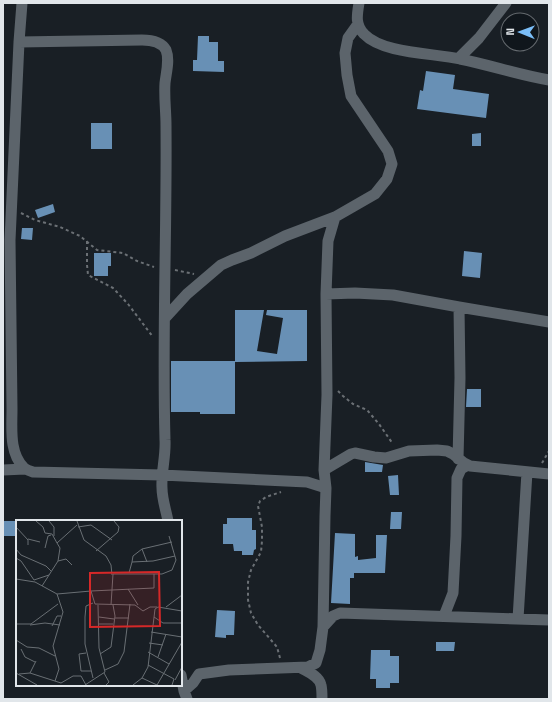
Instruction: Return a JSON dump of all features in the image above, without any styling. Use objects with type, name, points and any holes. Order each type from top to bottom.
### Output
[{"type":"street","points":[[22,3],[10,240],[12,434],[13,448],[18,460],[25,469]]},
{"type":"street","points":[[359,3],[357,17],[358,24],[364,34],[377,44],[397,49],[459,58],[549,80]]},
{"type":"street","points":[[459,58],[479,38],[506,3]]},
{"type":"street","points":[[165,318],[186,294],[221,265],[251,253],[285,236],[335,217],[376,194],[387,179],[392,164],[388,151],[351,96],[347,75],[344,53],[348,38],[358,24]]},
{"type":"street","points":[[19,42],[152,40],[162,45],[166,50],[168,59],[165,84],[165,443],[162,490],[168,520]]},
{"type":"street","points":[[186,695],[199,674],[229,670],[301,668],[308,667],[316,663],[320,650],[323,627],[324,516],[326,488],[324,470],[327,381],[326,294],[328,241],[335,217]]},
{"type":"street","points":[[3,286],[11,300]]},
{"type":"street","points":[[326,294],[355,293],[393,295],[549,322]]},
{"type":"street","points":[[458,459],[460,378],[459,307]]},
{"type":"street","points":[[324,470],[355,453],[374,458],[386,458],[409,451],[442,450],[447,451],[468,465],[549,474]]},
{"type":"street","points":[[444,616],[452,593],[456,536],[457,478],[461,469],[468,465]]},
{"type":"street","points":[[3,470],[25,469],[33,472],[162,475],[307,482],[326,488]]},
{"type":"street","points":[[518,618],[527,472]]},
{"type":"street","points":[[323,627],[333,616],[340,613],[549,620]]},
{"type":"street","points":[[301,668],[314,675],[319,680],[322,685],[322,699]]},
{"type":"street","points":[[182,679],[186,695]]},
{"type":"path","points":[[11,208],[35,220],[60,227],[80,236],[97,250],[123,253],[137,261],[155,267],[194,274],[206,278]]},
{"type":"path","points":[[87,241],[88,275],[112,288],[128,304],[152,337],[164,347]]},
{"type":"path","points":[[327,381],[353,404],[367,410],[397,449],[403,453]]},
{"type":"path","points":[[284,669],[277,647],[258,625],[251,613],[248,600],[248,582],[251,570],[261,552],[262,527],[258,506],[260,501],[266,497],[286,491]]},
{"type":"building","points":[[198,36],[209,36],[209,42],[218,42],[218,61],[224,61],[224,72],[193,71],[193,60],[197,60]]},
{"type":"building","points":[[426,71],[455,75],[453,89],[489,94],[486,118],[417,109],[420,90],[423,91]]},
{"type":"building","points":[[91,123],[112,123],[112,149],[91,149]]},
{"type":"building","points":[[481,133],[481,146],[472,146],[472,134]]},
{"type":"building","points":[[53,204],[55,212],[38,218],[35,210]]},
{"type":"building","points":[[22,228],[33,228],[32,240],[21,239]]},
{"type":"building","points":[[464,251],[482,253],[480,278],[462,276]]},
{"type":"building","points":[[94,253],[111,253],[111,266],[108,266],[108,276],[94,276]]},
{"type":"building","points":[[235,310],[264,310],[257,351],[277,354],[283,318],[266,315],[267,310],[307,310],[307,361],[235,362],[235,414],[171,412],[171,361],[235,361]]},
{"type":"building","points":[[467,389],[481,389],[481,407],[466,407]]},
{"type":"building","points":[[365,462],[383,465],[382,472],[365,472]]},
{"type":"building","points":[[398,475],[399,495],[390,495],[388,476]]},
{"type":"building","points":[[391,512],[402,512],[401,529],[390,529]]},
{"type":"building","points":[[227,518],[252,518],[252,530],[256,530],[256,549],[254,550],[253,555],[242,555],[242,551],[234,551],[233,544],[223,544],[223,524],[227,524]]},
{"type":"building","points":[[3,521],[15,521],[15,536],[3,536]]},
{"type":"building","points":[[335,533],[355,534],[355,557],[358,556],[358,560],[376,558],[376,535],[387,535],[385,573],[354,573],[354,578],[350,578],[350,604],[331,603]]},
{"type":"building","points":[[217,610],[235,611],[234,635],[226,635],[226,638],[215,637]]},
{"type":"building","points":[[436,642],[455,642],[454,651],[436,651]]},
{"type":"building","points":[[371,650],[390,650],[390,656],[399,656],[399,683],[390,683],[390,688],[376,688],[376,679],[370,679]]}]
